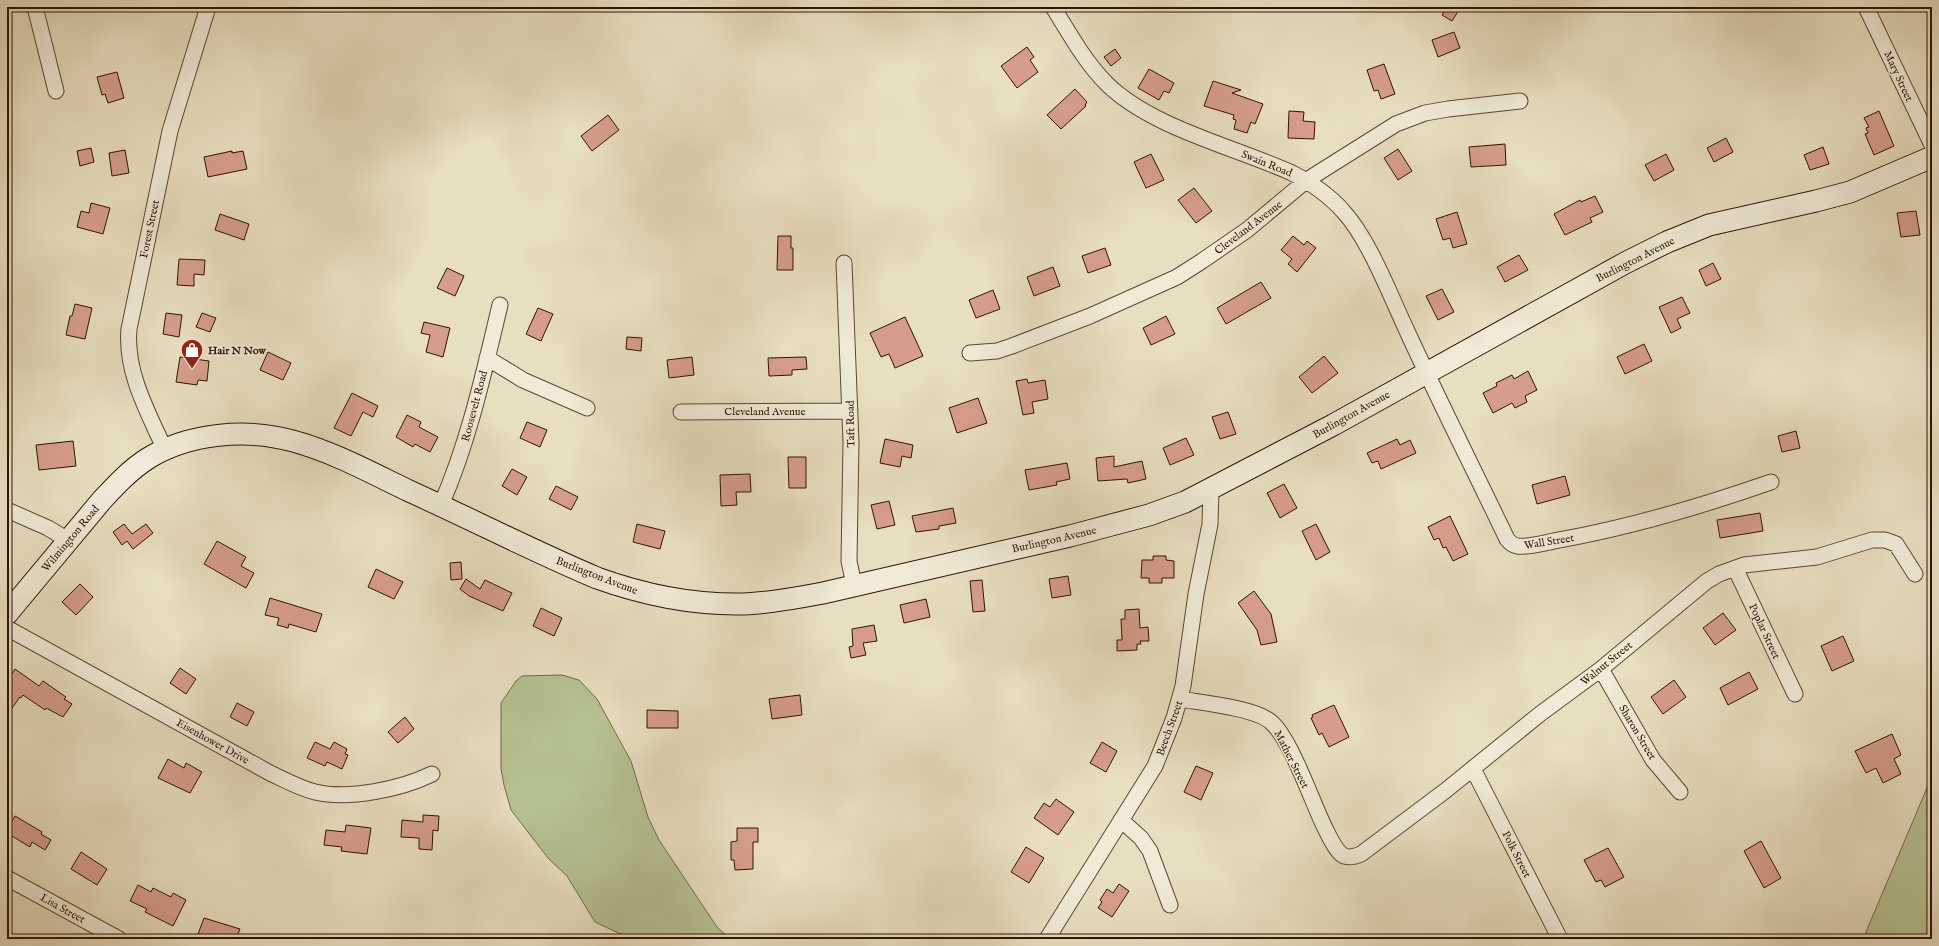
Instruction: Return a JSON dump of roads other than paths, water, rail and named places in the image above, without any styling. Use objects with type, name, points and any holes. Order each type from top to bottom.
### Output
[{"type":"main road","name":"Burlington Avenue","points":[[138,466],[165,450],[190,441],[222,436],[251,434],[280,438],[306,445],[330,454],[553,559],[627,589],[686,600],[744,604],[802,597],[1062,538],[1149,516],[1185,502],[1426,373],[1625,263],[1680,236],[1709,225],[1850,192],[1932,157]]},
{"type":"main road","name":"Wilmington Road","points":[[7,614],[68,540],[116,486],[138,466]]},
{"type":"street","points":[[35,7],[56,91]]},
{"type":"street","name":"Forest Street","points":[[165,450],[135,379],[129,349],[129,329],[170,131],[208,7]]},
{"type":"street","name":"Swain Road","points":[[1052,7],[1095,71],[1132,105],[1170,124],[1276,166],[1307,180],[1343,210],[1360,235],[1426,373]]},
{"type":"street","name":"Mary Street","points":[[1866,7],[1932,145]]},
{"type":"street","name":"Cleveland Avenue","points":[[970,353],[997,351],[1012,346],[1090,316],[1177,277],[1247,230],[1307,180],[1378,134],[1407,119],[1448,108],[1520,101]]},
{"type":"street","name":"Taft Road","points":[[844,263],[850,411],[849,561],[854,585]]},
{"type":"street","name":"Roosevelt Road","points":[[441,505],[458,462],[500,305]]},
{"type":"street","points":[[487,358],[523,380],[586,408]]},
{"type":"street","name":"Wall Street","points":[[1426,373],[1507,539],[1515,546],[1583,536],[1648,521],[1706,504],[1771,482]]},
{"type":"street","name":"Cleveland Avenue","points":[[681,412],[850,411]]},
{"type":"street","name":"Beech Street","points":[[1047,939],[1159,756],[1180,699],[1186,671],[1196,594],[1210,524],[1211,489]]},
{"type":"street","points":[[7,510],[48,528],[68,540]]},
{"type":"street","name":"Walnut Street","points":[[1346,857],[1361,854],[1473,769],[1540,714],[1601,669],[1707,581],[1727,570],[1753,564],[1817,557],[1872,540],[1885,540],[1896,544],[1915,574]]},
{"type":"street","name":"Poplar Street","points":[[1735,568],[1795,694]]},
{"type":"street","name":"Eisenhower Drive","points":[[7,628],[270,773],[305,788],[325,794],[356,794],[408,784],[432,774]]},
{"type":"street","name":"Sharon Street","points":[[1601,669],[1653,760],[1680,792]]},
{"type":"street","name":"Mather Street","points":[[1180,699],[1253,713],[1272,722],[1286,744],[1330,839],[1340,854],[1346,857]]},
{"type":"street","name":"Polk Street","points":[[1473,769],[1560,939]]},
{"type":"street","points":[[1121,820],[1141,838],[1150,851],[1170,905]]},
{"type":"street","name":"Lisa Street","points":[[7,878],[116,938]]},
{"type":"place","name":"Hair N Now","points":[[192,370]]}]
